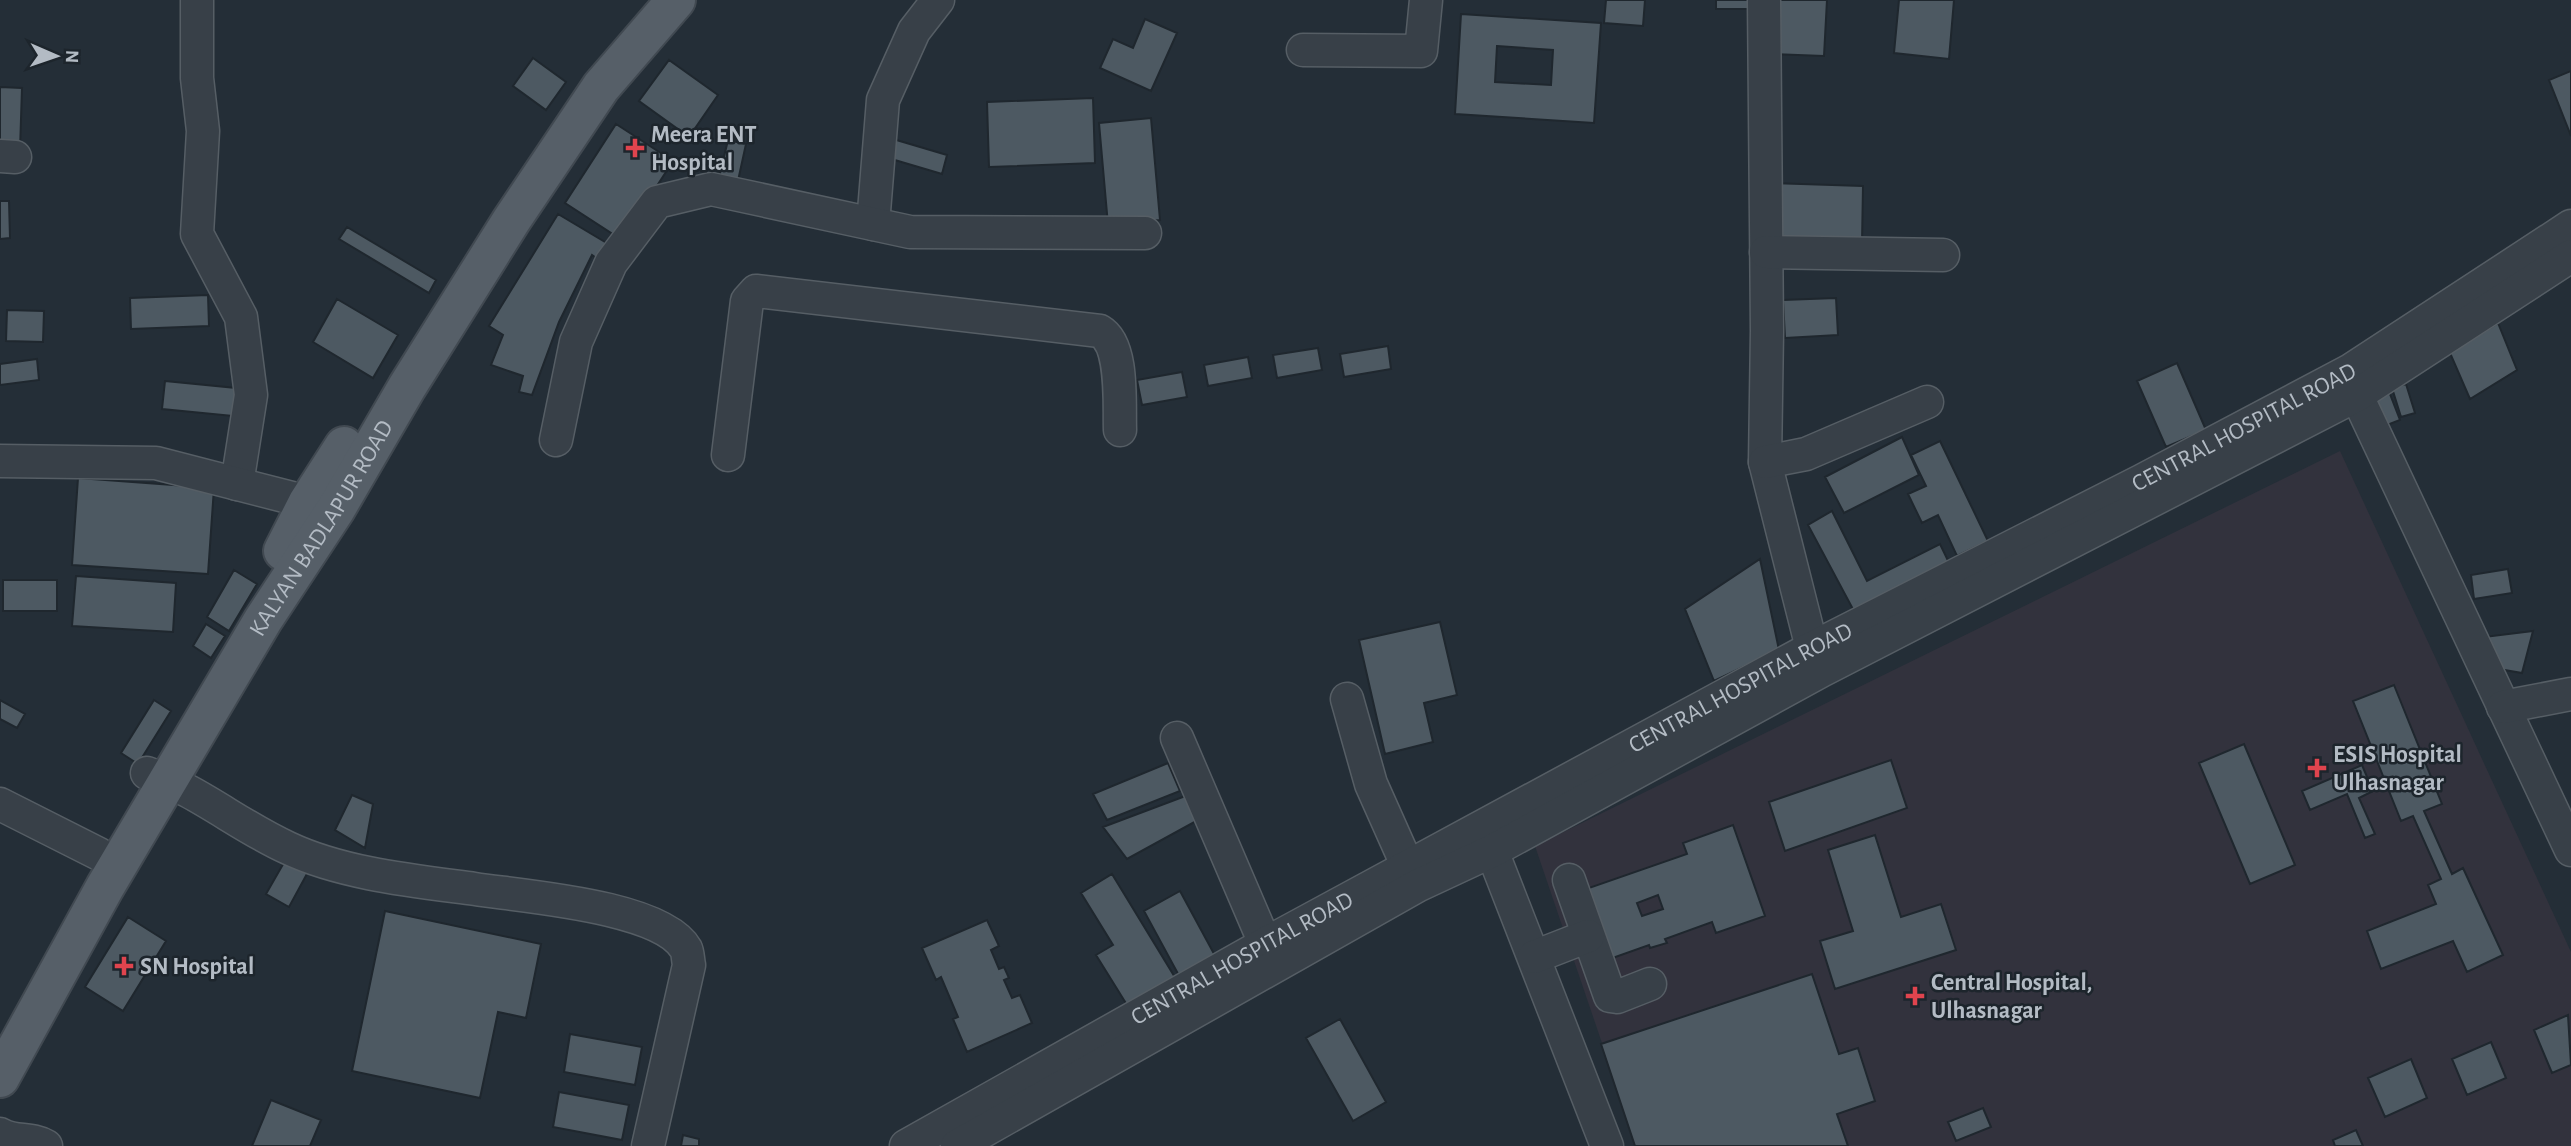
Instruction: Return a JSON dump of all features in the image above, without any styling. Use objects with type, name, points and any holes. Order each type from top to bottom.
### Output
[{"type":"main road","name":"KALYAN BADLAPUR ROAD","points":[[322,506],[390,376],[484,214],[593,62],[643,0]]},
{"type":"main road","name":"KALYAN BADLAPUR ROAD","points":[[0,1078],[105,887],[159,777],[276,563],[322,506],[407,387],[511,221],[601,87],[676,0]]},
{"type":"main road","name":"KALYAN BADLAPUR ROAD","points":[[0,1032],[99,854],[159,777]]},
{"type":"street","points":[[197,0],[197,78],[204,131],[197,234],[242,317],[251,395],[237,484]]},
{"type":"street","points":[[873,224],[883,100],[914,31],[938,0]]},
{"type":"street","points":[[1303,50],[1421,51],[1426,0]]},
{"type":"street","points":[[1764,0],[1765,462],[1817,659]]},
{"type":"street","points":[[556,440],[576,342],[611,263],[657,202],[711,189],[910,232],[1145,233]]},
{"type":"street","name":"CENTRAL HOSPITAL ROAD","points":[[2351,384],[2571,226]]},
{"type":"street","points":[[1766,252],[1943,255]]},
{"type":"street","name":"CENTRAL HOSPITAL ROAD","points":[[906,1146],[1270,955],[1417,886],[1485,840],[1817,659],[2351,384],[2571,256]]},
{"type":"street","points":[[728,455],[747,302],[756,291],[1100,331],[1111,337],[1116,351],[1120,430]]},
{"type":"street","points":[[2351,384],[2571,850]]},
{"type":"street","points":[[1765,462],[1805,454],[1927,402]]},
{"type":"street","points":[[0,461],[156,463],[322,506]]},
{"type":"street","points":[[2503,707],[2571,694]]},
{"type":"street","points":[[1347,699],[1371,784],[1408,867]]},
{"type":"street","points":[[1177,738],[1270,955]]},
{"type":"street","points":[[159,777],[289,849],[396,878],[590,904],[650,923],[672,936],[686,950],[689,965],[648,1146]]},
{"type":"street","points":[[0,804],[99,854]]},
{"type":"street","points":[[1485,840],[1534,957],[1607,1146]]},
{"type":"street","name":"CENTRAL HOSPITAL ROAD","points":[[957,1146],[1270,955],[1408,867],[1485,840]]},
{"type":"street","points":[[1569,880],[1610,996],[1617,997],[1650,984]]},
{"type":"street","points":[[1534,957],[1588,936]]},
{"type":"street","points":[[8,1140],[37,1140],[46,1146]]},
{"type":"shaded area","points":[[2340,451],[2571,952],[2571,1146],[1637,1146],[1535,846]]},
{"type":"building","points":[[1606,0],[1645,0],[1643,26],[1604,23]]},
{"type":"building","points":[[1716,0],[1750,0],[1750,9],[1716,9]]},
{"type":"building","points":[[1777,0],[1827,0],[1824,56],[1774,54]]},
{"type":"building","points":[[1899,0],[1954,0],[1949,59],[1894,53]]},
{"type":"building","points":[[1461,14],[1601,23],[1594,123],[1455,114]],"holes":[[[1497,46],[1553,50],[1551,85],[1495,82]]]},
{"type":"building","points":[[1145,19],[1177,33],[1151,91],[1100,68],[1113,39],[1133,48]]},
{"type":"building","points":[[533,58],[566,82],[546,110],[513,86]]},
{"type":"building","points":[[669,60],[718,95],[689,137],[639,101]]},
{"type":"building","points":[[2571,71],[2571,136],[2549,80]]},
{"type":"building","points":[[0,87],[22,88],[20,150],[0,149]]},
{"type":"building","points":[[1093,98],[1095,163],[989,167],[987,102]]},
{"type":"building","points":[[1151,118],[1160,220],[1108,225],[1099,123]]},
{"type":"building","points":[[616,124],[673,161],[622,240],[565,203]]},
{"type":"building","points":[[893,139],[947,155],[942,174],[888,158]]},
{"type":"building","points":[[728,140],[746,144],[736,190],[717,186]]},
{"type":"building","points":[[1771,183],[1863,186],[1862,243],[1771,237]]},
{"type":"building","points":[[0,201],[9,201],[10,238],[0,239]]},
{"type":"building","points":[[558,214],[610,245],[599,260],[592,255],[559,322],[532,395],[519,392],[523,376],[491,365],[503,335],[489,326]]},
{"type":"building","points":[[347,227],[436,280],[429,293],[339,239]]},
{"type":"building","points":[[208,295],[209,326],[131,329],[130,298]]},
{"type":"building","points":[[1836,298],[1838,335],[1785,338],[1783,300]]},
{"type":"building","points":[[337,299],[398,335],[373,378],[313,342]]},
{"type":"building","points":[[7,310],[44,311],[43,342],[6,341]]},
{"type":"building","points":[[2498,323],[2517,370],[2470,399],[2450,353]]},
{"type":"building","points":[[1388,346],[1391,369],[1344,377],[1340,354]]},
{"type":"building","points":[[1318,348],[1322,370],[1277,378],[1273,355]]},
{"type":"building","points":[[1248,357],[1252,378],[1208,386],[1204,365]]},
{"type":"building","points":[[37,359],[39,380],[0,385],[0,364]]},
{"type":"building","points":[[2177,363],[2206,430],[2166,447],[2137,381]]},
{"type":"building","points":[[1182,372],[1187,397],[1142,405],[1137,380]]},
{"type":"building","points":[[165,381],[236,388],[233,416],[162,409]]},
{"type":"building","points":[[2406,384],[2415,413],[2401,417],[2392,388]]},
{"type":"building","points":[[2388,389],[2400,420],[2382,427],[2370,396]]},
{"type":"building","points":[[1902,437],[1919,475],[1844,513],[1825,477]]},
{"type":"building","points":[[1940,441],[1988,541],[1957,556],[1938,515],[1922,523],[1908,494],[1926,486],[1911,455]]},
{"type":"building","points":[[78,478],[214,488],[208,574],[72,565]]},
{"type":"building","points":[[1832,511],[1867,581],[1940,544],[1953,571],[1855,613],[1808,525]]},
{"type":"building","points":[[1760,559],[1779,650],[1714,681],[1685,609]]},
{"type":"building","points":[[2508,569],[2512,593],[2474,599],[2471,575]]},
{"type":"building","points":[[234,570],[257,584],[229,631],[207,617]]},
{"type":"building","points":[[76,576],[176,583],[173,632],[72,626]]},
{"type":"building","points":[[3,580],[57,580],[57,611],[3,611]]},
{"type":"building","points":[[1440,622],[1457,695],[1424,703],[1433,742],[1385,754],[1359,640]]},
{"type":"building","points":[[206,624],[225,636],[211,658],[193,646]]},
{"type":"building","points":[[2533,631],[2522,673],[2499,669],[2484,637]]},
{"type":"building","points":[[2394,685],[2442,804],[2424,811],[2452,874],[2463,868],[2503,955],[2467,972],[2453,941],[2381,969],[2367,931],[2436,904],[2428,885],[2441,879],[2413,816],[2401,821],[2353,701]]},
{"type":"building","points":[[0,700],[25,714],[17,728],[0,719]]},
{"type":"building","points":[[154,700],[171,711],[138,764],[121,753]]},
{"type":"building","points":[[2244,744],[2295,865],[2250,884],[2199,763]]},
{"type":"building","points":[[1891,760],[1907,808],[1785,851],[1769,802]]},
{"type":"building","points":[[1168,763],[1180,791],[1107,820],[1093,794]]},
{"type":"building","points":[[2362,765],[2373,791],[2359,798],[2375,834],[2365,838],[2347,794],[2310,810],[2302,791]]},
{"type":"building","points":[[352,795],[373,804],[365,848],[335,830]]},
{"type":"building","points":[[1188,795],[1200,819],[1127,859],[1103,827]]},
{"type":"building","points":[[1733,825],[1765,916],[1716,933],[1712,922],[1665,939],[1667,943],[1650,948],[1649,945],[1607,960],[1583,890],[1687,854],[1683,843]],"holes":[[[1658,895],[1663,909],[1642,916],[1637,903]]]},
{"type":"building","points":[[1875,835],[1901,917],[1941,904],[1956,950],[1835,989],[1820,941],[1853,931],[1828,850]]},
{"type":"building","points":[[286,859],[308,872],[289,907],[266,894]]},
{"type":"building","points":[[1112,874],[1179,984],[1132,1013],[1096,955],[1113,945],[1081,893]]},
{"type":"building","points":[[1180,891],[1219,963],[1183,983],[1144,911]]},
{"type":"building","points":[[385,911],[541,944],[526,1018],[498,1012],[480,1098],[352,1071]]},
{"type":"building","points":[[128,917],[166,941],[123,1011],[85,987]]},
{"type":"building","points":[[987,920],[999,946],[991,950],[999,969],[1004,967],[1009,978],[1004,980],[1012,998],[1020,995],[1032,1023],[967,1052],[953,1019],[958,1017],[941,977],[936,980],[922,948]]},
{"type":"building","points":[[1812,974],[1839,1054],[1858,1048],[1875,1101],[1837,1114],[1848,1146],[1635,1146],[1601,1044]]},
{"type":"building","points":[[2568,1015],[2571,1065],[2552,1073],[2534,1030]]},
{"type":"building","points":[[1340,1019],[1386,1102],[1353,1121],[1306,1038]]},
{"type":"building","points":[[570,1034],[642,1047],[635,1085],[564,1072]]},
{"type":"building","points":[[2491,1042],[2506,1078],[2467,1095],[2452,1059]]},
{"type":"building","points":[[2411,1059],[2427,1098],[2385,1117],[2368,1078]]},
{"type":"building","points":[[559,1092],[629,1105],[622,1140],[553,1127]]},
{"type":"building","points":[[271,1100],[321,1120],[310,1146],[252,1146]]},
{"type":"building","points":[[1983,1108],[1991,1127],[1956,1141],[1948,1122]]},
{"type":"building","points":[[2356,1130],[2363,1146],[2335,1146],[2333,1140]]},
{"type":"building","points":[[683,1135],[699,1139],[699,1146],[681,1146]]},
{"type":"place","name":"Meera ENT Hospital","points":[[635,148]]},
{"type":"place","name":"ESIS Hospital Ulhasnagar","points":[[2317,768]]},
{"type":"place","name":"SN Hospital","points":[[124,966]]},
{"type":"place","name":"Central Hospital, Ulhasnagar","points":[[1915,996]]}]
